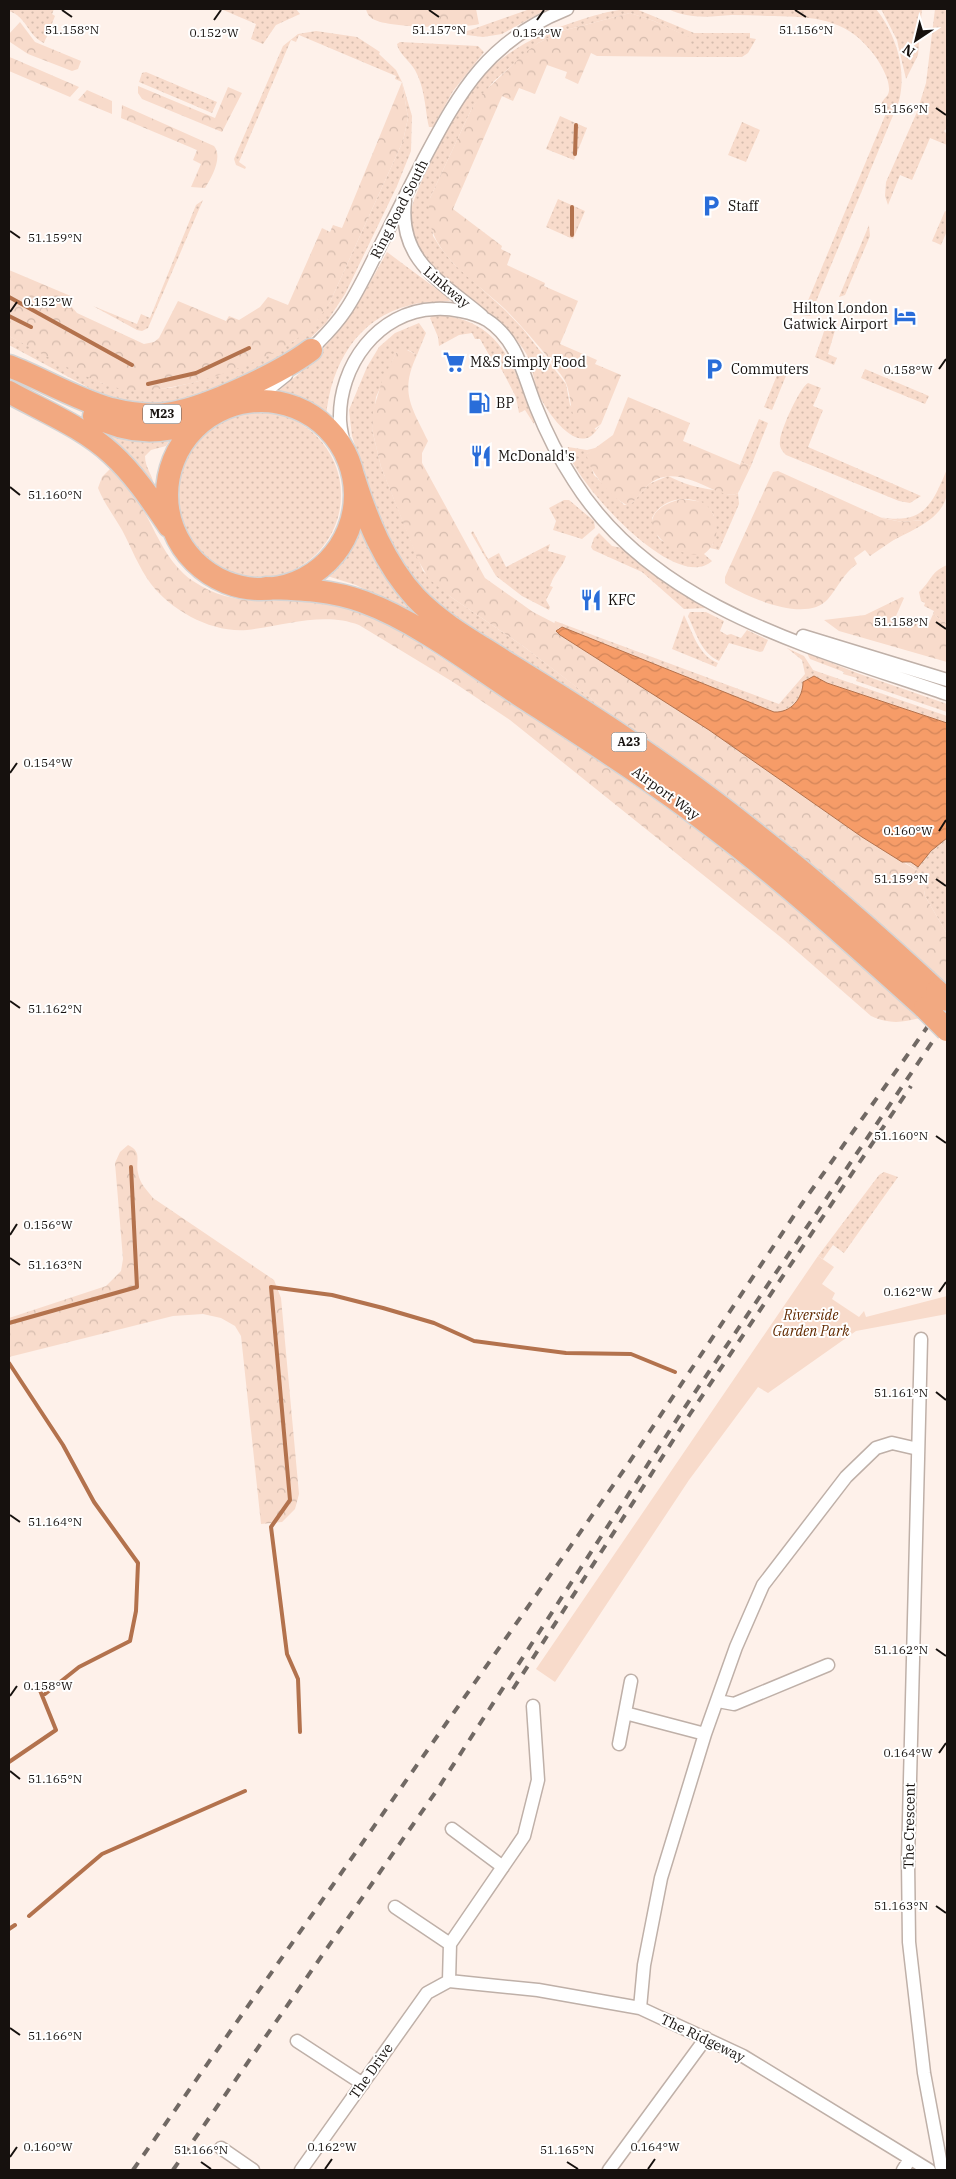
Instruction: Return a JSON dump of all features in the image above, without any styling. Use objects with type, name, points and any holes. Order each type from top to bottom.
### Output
[{"type":"highway","name":"M23","points":[[9,366],[104,406],[131,413],[160,415],[189,409],[243,387],[289,364],[311,350]]},
{"type":"highway","name":"M23","points":[[9,366],[98,418],[128,429],[167,430],[222,411]]},
{"type":"highway","points":[[9,392],[68,424],[110,452],[140,486],[178,540],[194,561],[218,580],[241,587],[266,588],[306,578],[334,555],[352,520],[355,499],[351,468],[339,442],[327,428],[294,406],[279,402],[264,401],[222,411],[184,442],[168,480],[168,511],[178,540]]},
{"type":"highway","name":"Airport Way","points":[[351,468],[369,522],[385,556],[401,580],[426,608],[457,631],[576,706],[716,802],[841,904],[937,1000],[947,1030]]},
{"type":"highway","name":"Airport Way","points":[[266,588],[329,592],[357,599],[391,614],[453,651],[618,759],[713,827],[818,913],[937,1000]]},
{"type":"street","name":"Ring Road South","points":[[222,411],[277,383],[329,332],[349,306],[447,114],[474,76],[510,40],[536,24],[567,9]]},
{"type":"street","name":"Linkway","points":[[407,192],[405,229],[417,260],[427,271],[486,319],[503,335],[517,353],[535,405],[557,451],[576,484],[605,520],[628,544],[670,577],[700,597],[752,623]]},
{"type":"street","points":[[351,468],[340,423],[343,392],[356,359],[375,334],[393,320],[426,309],[459,311],[486,319]]},
{"type":"street","points":[[752,623],[788,639],[947,694]]},
{"type":"street","points":[[752,623],[877,657],[944,679]]},
{"type":"street","name":"The Crescent","points":[[920,1339],[908,1860],[909,1942],[924,2072],[942,2170]]},
{"type":"street","points":[[640,2008],[644,1965],[661,1878],[705,1734],[736,1647],[763,1585],[846,1477],[876,1448],[892,1443],[918,1448]]},
{"type":"street","points":[[718,1701],[734,1704],[828,1665]]},
{"type":"street","points":[[619,1744],[631,1681]]},
{"type":"street","points":[[449,1980],[450,1944],[524,1836],[538,1780],[533,1706]]},
{"type":"street","points":[[625,1713],[705,1734]]},
{"type":"street","points":[[452,1830],[503,1867]]},
{"type":"street","points":[[395,1907],[450,1944]]},
{"type":"street","name":"The Ridgeway","points":[[449,1980],[538,1990],[640,2008],[743,2056],[909,2164],[929,2170]]},
{"type":"street","name":"The Drive","points":[[302,2170],[427,1993],[449,1980]]},
{"type":"street","points":[[609,2170],[706,2038]]},
{"type":"street","points":[[297,2041],[363,2084]]},
{"type":"street","points":[[909,2164],[937,2146]]},
{"type":"street","points":[[222,2148],[253,2170]]},
{"type":"green space","points":[[9,9],[54,9],[52,14],[55,16],[44,43],[34,36],[24,22],[9,11]]},
{"type":"green space","points":[[221,9],[296,9],[300,14],[276,25],[263,44],[251,39],[256,24]]},
{"type":"green space","points":[[366,9],[476,9],[479,24],[443,27],[396,25],[373,19],[369,16]]},
{"type":"green space","points":[[530,9],[547,9],[502,34],[483,37],[459,34]]},
{"type":"green space","points":[[622,9],[636,9],[694,33],[750,33],[750,38],[756,39],[748,53],[742,57],[689,57],[688,37],[654,21],[630,13],[562,31],[538,43],[494,81],[472,108],[430,198],[433,236],[440,247],[453,263],[523,329],[566,384],[570,405],[596,430],[601,424],[592,435],[591,436],[584,439],[568,433],[547,410],[539,395],[527,355],[514,338],[497,321],[438,273],[423,255],[413,237],[410,217],[421,182],[452,119],[463,100],[490,68],[523,44],[562,26]]},
{"type":"green space","points":[[668,9],[876,9],[889,30],[901,65],[902,77],[899,101],[810,316],[802,315],[887,111],[880,107],[889,91],[885,72],[861,40],[839,26],[827,22],[788,16],[699,16]]},
{"type":"green space","points":[[881,9],[922,9],[918,55],[906,79],[897,40]]},
{"type":"green space","points":[[935,9],[947,9],[947,128],[944,131],[947,134],[947,145],[930,138],[912,180],[900,175],[888,205],[885,196],[886,182],[917,112],[926,83]]},
{"type":"green space","points":[[630,13],[654,21],[689,37],[689,57],[597,56],[591,53],[578,84],[565,78],[567,72],[547,65],[535,94],[519,88],[513,101],[502,96],[453,209],[502,246],[501,249],[511,254],[507,265],[545,283],[544,286],[578,301],[560,344],[597,360],[595,364],[621,375],[601,424],[590,432],[585,432],[573,415],[566,383],[551,361],[511,315],[465,274],[441,248],[433,233],[429,216],[430,198],[472,108],[483,93],[526,52],[538,43],[562,31]]},
{"type":"green space","points":[[20,22],[35,42],[81,61],[78,69],[72,71],[28,54],[10,42],[9,34]]},
{"type":"green space","points":[[316,31],[357,37],[380,52],[379,54],[396,70],[402,82],[395,79],[396,76],[299,35],[296,42],[291,40],[239,162],[246,167],[245,169],[236,165],[234,159],[283,46],[298,34]]},
{"type":"green space","points":[[400,42],[478,46],[484,52],[453,91],[433,127],[429,127],[424,96],[418,76],[400,51],[397,44]]},
{"type":"green space","points":[[9,57],[79,87],[70,97],[9,71]]},
{"type":"green space","points":[[146,72],[217,102],[212,113],[139,82],[142,73]]},
{"type":"green space","points":[[402,82],[412,116],[411,151],[397,186],[345,294],[326,323],[295,353],[231,388],[144,409],[104,396],[9,345],[9,336],[102,383],[133,390],[170,388],[199,381],[268,355],[294,341],[317,320],[330,302],[403,141],[408,118]]},
{"type":"green space","points":[[402,82],[408,118],[403,141],[330,302],[309,329],[284,347],[240,368],[215,376],[165,388],[142,390],[122,389],[95,380],[9,336],[9,270],[73,297],[71,306],[77,313],[144,344],[154,342],[159,338],[178,301],[226,321],[229,316],[239,320],[260,307],[268,297],[288,305],[322,228],[330,232],[333,225],[342,228]]},
{"type":"green space","points":[[138,86],[215,118],[228,87],[242,93],[222,132],[142,99],[138,93]]},
{"type":"green space","points":[[87,90],[112,101],[112,114],[78,100]]},
{"type":"green space","points":[[122,105],[214,146],[217,161],[205,188],[191,187],[201,164],[193,160],[197,150],[121,118]]},
{"type":"green space","points":[[560,116],[587,128],[574,160],[546,149]]},
{"type":"green space","points":[[742,122],[760,130],[746,162],[728,155]]},
{"type":"green space","points":[[558,199],[585,211],[573,239],[546,227]]},
{"type":"green space","points":[[203,200],[148,328],[142,331],[137,330],[93,306],[137,324],[141,314],[150,318],[196,205]]},
{"type":"green space","points":[[945,211],[947,212],[947,231],[941,245],[932,241]]},
{"type":"green space","points":[[869,225],[870,236],[845,295],[839,297]]},
{"type":"green space","points":[[387,252],[450,301],[416,304],[392,311],[362,332],[350,346],[341,362],[334,379],[326,417],[303,402],[276,393],[308,366],[343,326],[362,297]]},
{"type":"green space","points":[[433,315],[456,318],[475,325],[490,335],[502,348],[511,364],[535,420],[534,424],[525,410],[519,413],[516,397],[496,359],[492,360],[480,339],[475,339],[472,333],[459,335],[439,346],[438,337],[430,318]]},
{"type":"green space","points":[[419,323],[426,333],[417,355],[408,350],[396,353],[376,397],[372,429],[381,467],[423,571],[451,597],[523,646],[677,764],[457,619],[421,591],[384,535],[352,436],[349,410],[367,367],[379,347],[395,333]]},
{"type":"green space","points":[[829,324],[834,324],[836,327],[828,354],[837,358],[834,365],[815,357],[825,329]]},
{"type":"green space","points":[[405,349],[417,355],[412,368],[408,390],[413,409],[428,441],[422,453],[422,463],[485,578],[533,612],[562,627],[558,628],[560,635],[709,730],[862,837],[921,873],[925,896],[947,934],[947,980],[945,984],[814,870],[523,646],[451,597],[429,579],[418,560],[381,467],[372,429],[373,411],[382,381],[396,353]]},
{"type":"green space","points":[[782,363],[790,366],[772,410],[764,407]]},
{"type":"green space","points":[[865,369],[929,396],[925,404],[861,378]]},
{"type":"green space","points":[[808,383],[821,388],[813,406],[823,410],[808,447],[921,496],[910,503],[899,501],[786,455],[780,447],[781,436],[796,400],[804,386]]},
{"type":"green space","points":[[628,397],[690,423],[683,441],[740,465],[741,462],[751,466],[738,493],[731,495],[692,480],[668,476],[657,479],[645,488],[629,505],[623,503],[609,492],[596,476],[587,454],[613,435]]},
{"type":"green space","points":[[258,412],[282,416],[297,422],[322,443],[331,456],[337,471],[341,495],[337,519],[331,534],[310,559],[297,568],[282,574],[258,578],[234,574],[219,568],[194,547],[185,534],[179,519],[175,495],[179,471],[185,456],[206,431],[219,422],[234,416]]},
{"type":"green space","points":[[759,419],[768,423],[751,466],[741,462]]},
{"type":"green space","points":[[102,428],[171,438],[166,446],[151,450],[145,456],[154,486],[99,434]]},
{"type":"green space","points":[[568,447],[587,450],[599,447],[587,454],[594,475],[624,505],[632,503],[649,484],[668,476],[696,487],[729,495],[738,493],[739,504],[719,550],[710,548],[713,544],[714,516],[709,508],[701,503],[683,499],[674,500],[657,510],[652,518],[658,537],[661,540],[691,554],[704,554],[712,561],[694,567],[672,561],[648,546],[623,525],[582,478],[571,459]]},
{"type":"green space","points":[[110,469],[134,495],[169,556],[180,570],[193,581],[224,596],[240,599],[302,600],[338,604],[388,623],[583,751],[698,831],[784,899],[920,1018],[895,1022],[871,1016],[783,939],[510,720],[453,682],[359,625],[332,619],[317,619],[247,630],[234,630],[207,624],[181,611],[151,584],[100,494],[98,488],[102,477]]},
{"type":"green space","points":[[947,469],[947,493],[945,502],[940,510],[916,529],[890,542],[922,520],[902,522],[879,517],[894,519],[916,515],[931,502]]},
{"type":"green space","points":[[778,471],[882,518],[902,522],[923,520],[870,556],[865,550],[854,558],[857,564],[845,576],[828,599],[819,606],[807,609],[794,609],[765,602],[729,586],[725,583],[725,577],[773,472]]},
{"type":"green space","points":[[682,499],[703,502],[709,507],[716,521],[717,528],[714,542],[704,554],[692,555],[679,551],[658,536],[653,526],[654,515],[663,506]]},
{"type":"green space","points":[[564,500],[569,500],[594,521],[595,528],[582,539],[553,530],[556,521],[549,508]]},
{"type":"green space","points":[[359,519],[439,628],[356,585],[324,575],[346,550]]},
{"type":"green space","points":[[473,531],[488,559],[499,553],[506,567],[550,544],[548,551],[566,556],[550,586],[553,587],[546,600],[550,607],[549,610],[522,596],[496,576],[471,533]]},
{"type":"green space","points":[[599,533],[612,546],[626,549],[662,579],[706,608],[684,609],[642,572],[593,550],[591,547],[594,538]]},
{"type":"green space","points":[[947,565],[947,624],[933,614],[934,611],[924,606],[925,603],[921,601],[919,592],[937,571]]},
{"type":"green space","points":[[902,597],[904,598],[896,616],[927,628],[933,614],[947,624],[947,662],[839,631],[824,620],[865,615]]},
{"type":"green space","points":[[690,612],[706,612],[724,621],[720,631],[727,635],[731,634],[741,638],[747,630],[768,640],[763,651],[760,652],[729,643],[719,661],[703,648],[688,616]]},
{"type":"green space","points":[[684,615],[701,649],[718,663],[716,667],[672,649]]},
{"type":"green space","points":[[555,621],[779,704],[805,674],[802,660],[787,648],[804,656],[813,670],[947,716],[947,723],[827,683],[814,676],[801,696],[790,707],[777,712],[769,711],[554,624]]},
{"type":"green space","points":[[807,653],[857,673],[947,704],[947,712],[856,681],[857,678],[843,674],[844,672],[810,659]]},
{"type":"green space","points":[[947,838],[947,934],[925,896],[921,873],[906,863],[922,860]]},
{"type":"green space","points":[[128,1145],[137,1154],[137,1169],[140,1180],[153,1198],[274,1280],[281,1298],[299,1494],[295,1509],[282,1522],[261,1524],[241,1336],[235,1326],[221,1318],[203,1314],[173,1316],[9,1357],[9,1318],[106,1286],[121,1271],[123,1259],[115,1163],[120,1152]]},
{"type":"green space","points":[[884,1172],[898,1177],[844,1253],[833,1245],[823,1259],[818,1256],[879,1175]]},
{"type":"green space","name":"Riverside Garden Park","points":[[818,1256],[834,1267],[822,1284],[835,1293],[832,1299],[859,1317],[864,1311],[866,1317],[947,1296],[947,1314],[856,1331],[768,1393],[758,1387],[689,1480],[555,1682],[536,1669]]},
{"type":"water","points":[[562,627],[774,712],[780,712],[791,707],[801,694],[803,682],[814,676],[827,683],[947,723],[947,838],[931,851],[918,867],[911,862],[902,862],[862,837],[709,730],[560,635],[556,631]]},
{"type":"waterway","points":[[575,154],[576,125]]},
{"type":"waterway","points":[[572,207],[572,235]]},
{"type":"waterway","points":[[9,297],[132,365]]},
{"type":"waterway","points":[[9,316],[31,327]]},
{"type":"waterway","points":[[148,384],[196,373],[249,348]]},
{"type":"waterway","points":[[9,1323],[137,1287],[131,1167]]},
{"type":"waterway","points":[[300,1732],[298,1679],[287,1654],[271,1527],[290,1500],[271,1287],[332,1295],[383,1308],[434,1323],[474,1341],[566,1353],[631,1354],[675,1372]]},
{"type":"waterway","points":[[9,1363],[63,1445],[94,1502],[138,1563],[136,1611],[130,1641],[79,1667],[45,1694]]},
{"type":"waterway","points":[[9,1762],[56,1730],[39,1688]]},
{"type":"waterway","points":[[29,1916],[102,1854],[245,1791]]},
{"type":"waterway","points":[[9,1929],[15,1925]]},
{"type":"railway","points":[[133,2170],[626,1467],[801,1205],[928,1026]]},
{"type":"railway","points":[[173,2170],[437,1790],[683,1410],[937,1035]]},
{"type":"railway","points":[[513,1689],[690,1414],[911,1086]]},
{"type":"place","name":"Staff","points":[[711,206]]},
{"type":"place","name":"Hilton London Gatwick Airport","points":[[905,316]]},
{"type":"place","name":"M&S Simply Food","points":[[454,362]]},
{"type":"place","name":"Commuters","points":[[714,369]]},
{"type":"place","name":"BP","points":[[479,403]]},
{"type":"place","name":"McDonald's","points":[[481,456]]},
{"type":"place","name":"KFC","points":[[591,600]]}]
